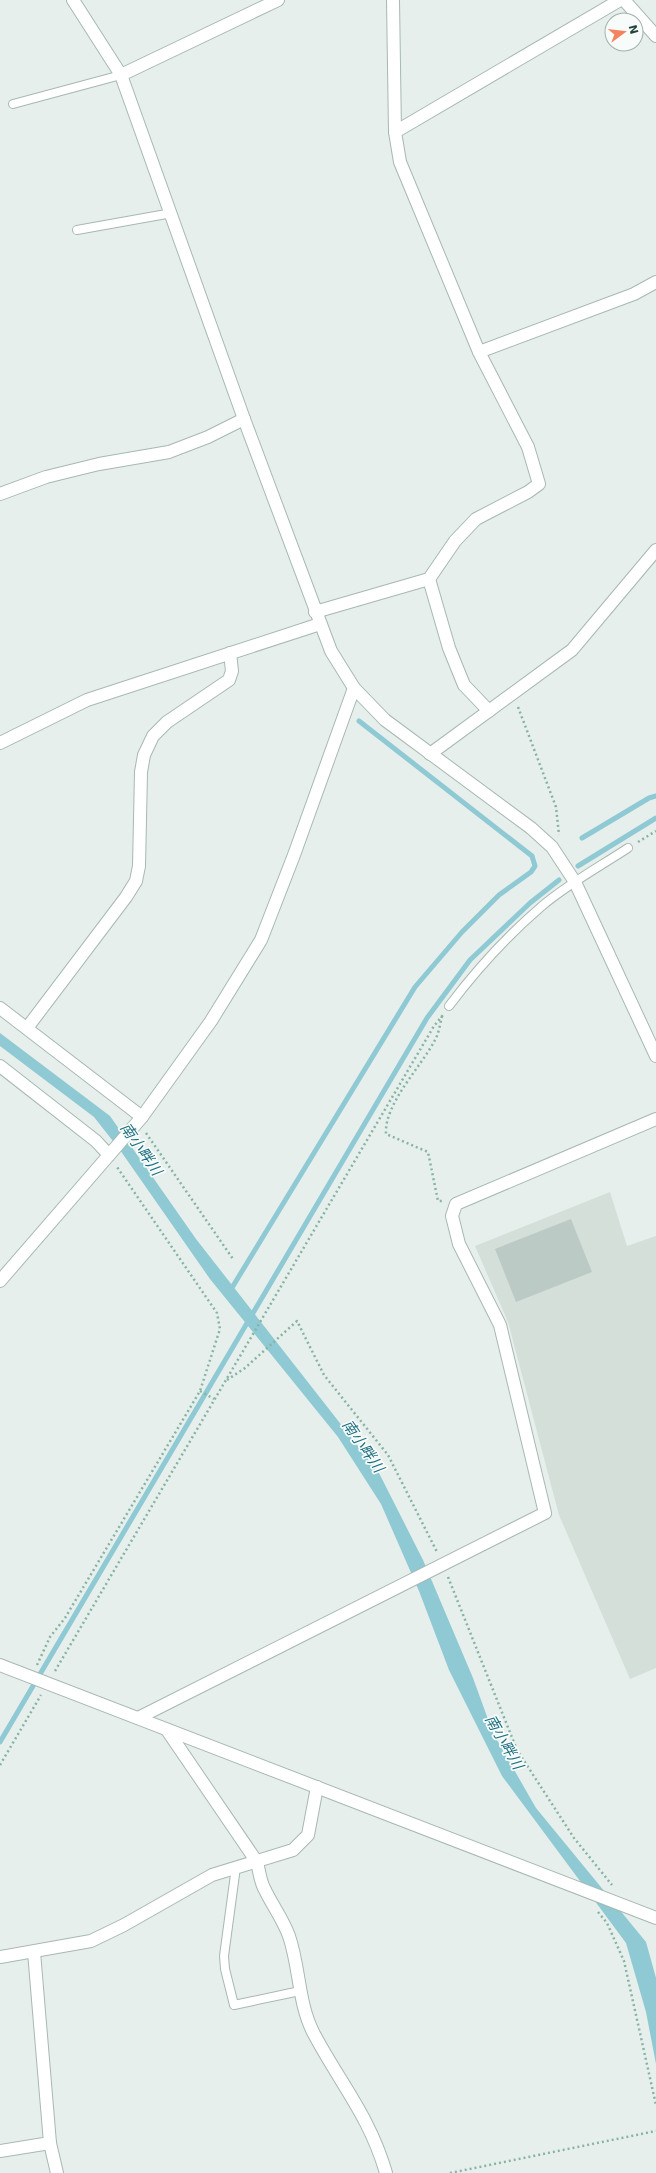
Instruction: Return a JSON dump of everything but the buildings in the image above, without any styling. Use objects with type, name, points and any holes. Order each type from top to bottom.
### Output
[{"type":"street","points":[[73,0],[121,75],[172,213],[244,419],[315,612],[331,651],[354,688],[385,720],[531,828],[552,847],[575,882],[656,1056]]},
{"type":"street","points":[[121,75],[278,0]]},
{"type":"street","points":[[315,612],[429,579],[455,541],[476,519],[528,492],[539,484],[528,447],[479,352],[400,162],[395,132],[393,0]]},
{"type":"street","points":[[395,132],[620,0]]},
{"type":"street","points":[[624,0],[656,36]]},
{"type":"street","points":[[479,352],[634,294],[656,282]]},
{"type":"street","points":[[0,494],[46,477],[99,464],[169,452],[208,437],[244,419]]},
{"type":"street","points":[[430,754],[572,650],[656,550]]},
{"type":"street","points":[[429,579],[449,648],[464,685],[489,711]]},
{"type":"street","points":[[0,744],[87,700],[320,624]]},
{"type":"street","points":[[27,1028],[126,897],[136,881],[140,853],[141,772],[144,755],[154,736],[167,722],[229,680],[232,671],[230,653]]},
{"type":"street","points":[[0,1281],[138,1122],[211,1021],[261,940],[294,855],[354,688]]},
{"type":"street","points":[[0,1008],[27,1028],[138,1122]]},
{"type":"street","points":[[0,1066],[111,1153]]},
{"type":"street","points":[[138,1718],[544,1513],[500,1325],[460,1244],[452,1216],[456,1204],[656,1119]]},
{"type":"street","points":[[0,1665],[317,1787],[578,1890],[656,1918]]},
{"type":"street","points":[[167,1730],[257,1862],[263,1888],[284,1923],[290,1938],[300,1991],[313,2032],[362,2112],[379,2147],[386,2173]]},
{"type":"street","points":[[0,1957],[91,1941],[124,1926],[212,1876],[292,1850],[308,1836],[317,1787]]},
{"type":"street","points":[[34,1952],[50,2143],[57,2173]]},
{"type":"street","points":[[0,2151],[50,2143]]},
{"type":"lane","points":[[12,104],[121,75]]},
{"type":"lane","points":[[77,230],[172,213]]},
{"type":"lane","points":[[449,1006],[473,974],[497,948],[543,906],[575,882],[628,848]]},
{"type":"lane","points":[[236,1867],[224,1956],[225,1969],[234,2006],[300,1991]]},
{"type":"path","points":[[512,693],[556,807],[562,861]]},
{"type":"path","points":[[628,848],[656,831]]},
{"type":"path","points":[[0,1765],[40,1680],[213,1398],[226,1380],[434,1026],[449,1006]]},
{"type":"path","points":[[443,1015],[436,1039],[398,1097],[385,1124],[385,1129],[386,1134],[428,1152],[438,1201],[456,1204]]},
{"type":"path","points":[[138,1122],[232,1259]]},
{"type":"path","points":[[40,1680],[50,1637],[65,1618],[202,1392],[220,1329],[217,1313],[111,1153]]},
{"type":"path","points":[[226,1380],[245,1368],[297,1321],[324,1375],[388,1455],[443,1564],[517,1750],[574,1838],[614,1886]]},
{"type":"path","points":[[202,1392],[213,1398]]},
{"type":"path","points":[[578,1890],[608,1923],[624,1961],[656,2105]]},
{"type":"path","points":[[450,2173],[656,2131]]},
{"type":"shaded area","points":[[610,1192],[627,1246],[656,1236],[656,1668],[630,1679],[559,1515],[508,1322],[475,1246]]},
{"type":"water","points":[[0,1033],[110,1116],[196,1239],[379,1473],[423,1560],[473,1678],[493,1733],[536,1808],[646,1942],[656,1978],[656,2064],[646,2012],[626,1943],[502,1776],[449,1670],[419,1591],[381,1504],[338,1437],[210,1279],[120,1150],[94,1117],[0,1046]]},
{"type":"waterway","points":[[230,1291],[415,987],[462,932],[499,895],[531,872],[535,866],[532,856],[359,721]]},
{"type":"waterway","points":[[582,838],[649,798],[656,796]]},
{"type":"waterway","points":[[578,866],[656,818]]},
{"type":"waterway","points":[[0,1742],[427,1018],[470,960],[530,903],[559,880]]},
{"type":"water label","name":"南小畔川","points":[[141,1149]]},
{"type":"water label","name":"南小畔川","points":[[363,1446]]},
{"type":"water label","name":"南小畔川","points":[[504,1742]]}]
